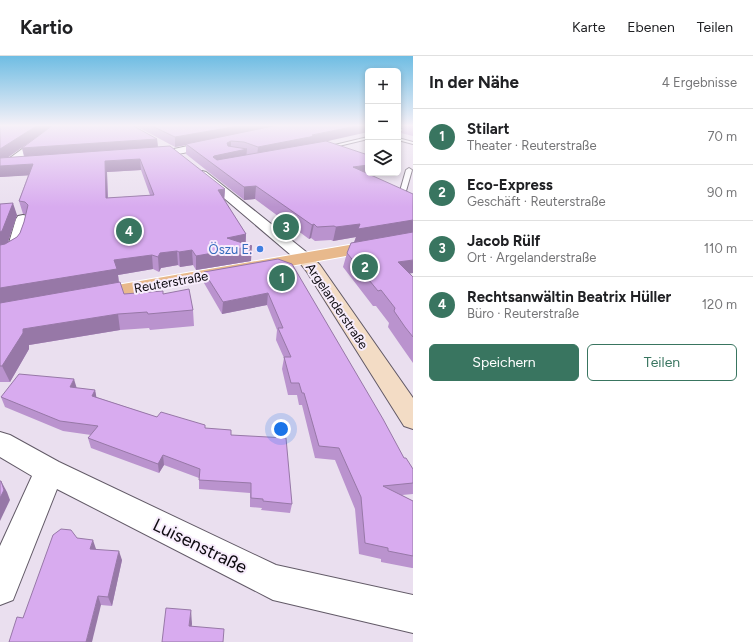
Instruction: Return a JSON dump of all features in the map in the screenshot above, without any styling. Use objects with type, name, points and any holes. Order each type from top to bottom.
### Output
[{"type":"main road","name":"Reuterstraße","points":[[78,298],[413,239]]},
{"type":"street","points":[[3,165],[21,152]]},
{"type":"street","points":[[139,156],[171,152]]},
{"type":"street","name":"Argelanderstraße","points":[[174,152],[304,258],[320,277],[413,418]]},
{"type":"street","points":[[3,165],[30,163]]},
{"type":"street","points":[[0,254],[9,252],[15,248],[23,219]]},
{"type":"street","name":"Luisenstraße","points":[[0,443],[49,471],[273,582],[413,614]]},
{"type":"street","points":[[0,587],[49,471]]},
{"type":"lane","points":[[410,170],[403,191],[406,199],[413,202]]},
{"type":"building","points":[[80,152],[178,152],[225,189],[218,190],[246,234],[227,238],[252,246],[196,256],[192,250],[160,253],[158,257],[152,255],[114,260],[117,269],[0,288],[0,245],[5,244],[17,237],[20,233],[28,205],[25,202],[19,201],[33,164],[0,166],[0,158]],"holes":[[[140,159],[154,195],[106,198],[105,161]]]},
{"type":"building","points":[[197,152],[231,152],[213,157],[217,160],[261,152],[360,152],[365,154],[365,165],[353,167],[365,172],[365,176],[373,176],[413,194],[413,220],[358,229],[360,224],[336,227],[317,227],[256,186],[244,187]]},
{"type":"building","points":[[13,203],[2,231],[0,232],[0,204]]},
{"type":"building","points":[[413,232],[413,260],[398,262],[413,277],[413,337],[394,311],[395,308],[381,290],[378,291],[347,253],[351,243]]},
{"type":"building","points":[[278,259],[292,264],[383,419],[404,458],[406,458],[413,469],[413,483],[383,486],[413,501],[413,556],[388,551],[388,548],[365,543],[361,497],[339,448],[319,446],[304,393],[302,393],[299,383],[291,383],[284,357],[291,357],[278,328],[283,328],[268,293],[223,302],[204,272]]},
{"type":"building","points":[[120,282],[124,294],[163,291],[163,294],[189,289],[193,310],[148,314],[147,312],[118,314],[23,329],[23,333],[2,366],[0,366],[0,303]]},
{"type":"building","points":[[19,374],[74,379],[70,387],[95,390],[92,396],[157,417],[161,412],[205,425],[205,428],[231,430],[231,435],[286,438],[292,504],[263,501],[263,499],[251,498],[251,483],[199,480],[200,469],[163,455],[158,464],[88,438],[98,426],[60,421],[1,397]]},
{"type":"building","points":[[0,481],[4,490],[0,498]]},
{"type":"building","points":[[61,529],[71,530],[77,538],[93,540],[90,549],[119,551],[108,597],[98,596],[86,642],[9,642],[17,617],[23,618],[53,535]]},
{"type":"building","points":[[166,608],[191,610],[189,626],[224,629],[223,642],[162,642]]},
{"type":"place","name":"Jacob Rülf","points":[[286,227]]},
{"type":"place","name":"Rechtsanwältin Beatrix Hüller","points":[[129,231]]},
{"type":"place","name":"Öszu E.","points":[[260,249]]},
{"type":"place","name":"Eco-Express","points":[[365,267]]},
{"type":"place","name":"Stilart","points":[[282,278]]}]
